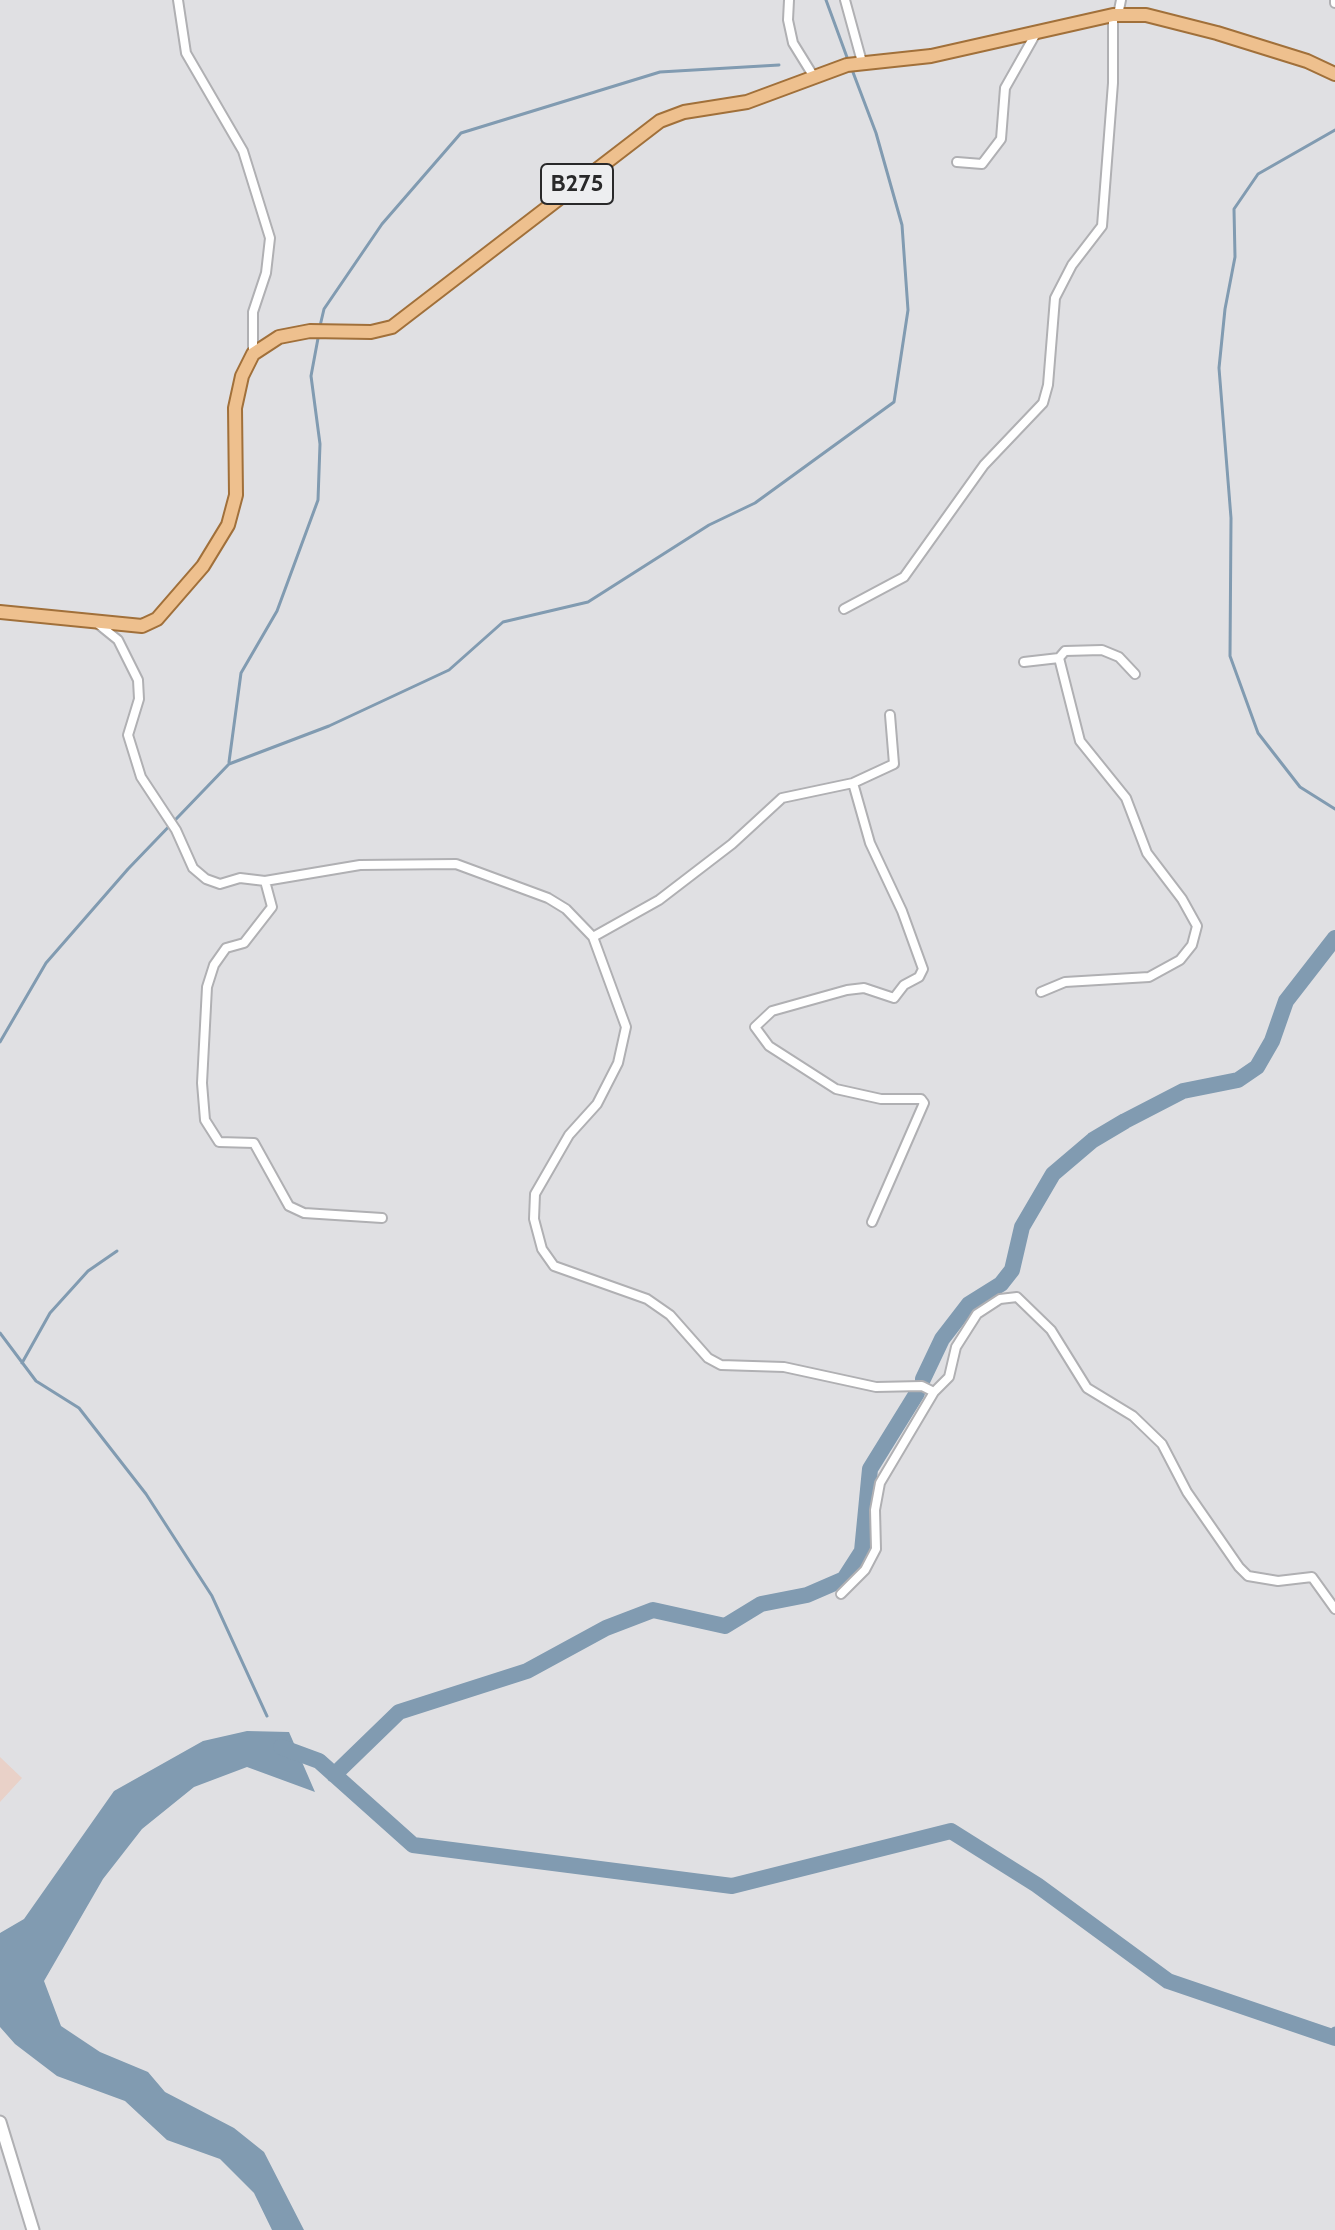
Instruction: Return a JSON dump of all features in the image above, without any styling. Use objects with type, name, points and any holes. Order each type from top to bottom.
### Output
[{"type":"main road","name":"B275","points":[[253,354],[279,337],[310,331],[371,332],[392,327],[660,121],[684,112],[747,102],[847,65],[931,56],[1116,15],[1146,15],[1307,61],[1335,74]]},
{"type":"main road","points":[[0,612],[142,626],[157,619],[203,566],[228,525],[236,495],[235,408],[242,376],[253,354]]},
{"type":"main road","points":[[0,2122],[33,2230]]},
{"type":"street","points":[[178,0],[186,53],[243,151],[270,238],[266,273],[253,312],[253,354]]},
{"type":"street","points":[[789,0],[788,20],[793,43],[814,77]]},
{"type":"street","points":[[845,0],[862,62]]},
{"type":"street","points":[[844,609],[904,577],[984,465],[1043,403],[1048,385],[1055,298],[1072,265],[1102,226],[1116,15],[1121,0]]},
{"type":"street","points":[[957,162],[982,164],[994,151],[1001,139],[1005,88],[1035,35]]},
{"type":"street","points":[[96,623],[118,640],[138,680],[139,699],[128,735],[141,777],[172,823],[193,868],[206,879],[220,884],[240,878],[265,881],[360,865],[456,864],[548,898],[566,909],[593,937],[626,1027],[618,1063],[597,1104],[569,1135],[535,1194],[534,1219],[542,1249],[554,1266],[647,1299],[670,1315],[708,1358],[721,1365],[784,1367],[876,1387],[922,1386],[934,1392]]},
{"type":"street","points":[[1024,662],[1059,658],[1065,651],[1102,650],[1119,657],[1135,674]]},
{"type":"street","points":[[1041,992],[1065,982],[1149,977],[1180,960],[1192,945],[1197,926],[1182,899],[1147,853],[1126,798],[1080,741],[1059,658]]},
{"type":"street","points":[[593,937],[659,900],[732,844],[782,798],[853,783],[894,764],[890,715]]},
{"type":"street","points":[[853,783],[870,843],[902,911],[923,969],[919,977],[904,985],[894,998],[864,988],[847,990],[772,1011],[755,1027],[769,1046],[836,1089],[881,1099],[921,1099],[924,1103],[872,1222]]},
{"type":"street","points":[[265,881],[272,907],[244,943],[226,948],[214,965],[207,987],[202,1083],[205,1120],[219,1142],[254,1143],[289,1206],[304,1213],[382,1218]]},
{"type":"street","points":[[841,1594],[865,1570],[876,1549],[880,1483],[934,1392],[949,1377],[956,1347],[977,1314],[1000,1299],[1017,1297],[1051,1330],[1087,1388],[1133,1416],[1162,1444],[1187,1492],[1248,1576],[1278,1581],[1312,1577],[1335,1609]]},
{"type":"shaded area","points":[[0,1757],[22,1778],[0,1802]]},
{"type":"water","points":[[247,1731],[289,1732],[315,1792],[247,1767],[194,1787],[142,1829],[103,1879],[44,1981],[61,2026],[100,2052],[148,2072],[165,2092],[234,2128],[264,2152],[304,2230],[272,2230],[254,2193],[220,2159],[167,2140],[125,2101],[57,2076],[15,2044],[0,2027],[0,1933],[24,1919],[114,1791],[203,1741]]},
{"type":"waterway","points":[[826,0],[848,60]]},
{"type":"waterway","points":[[320,326],[324,309],[382,224],[461,133],[660,72],[779,65]]},
{"type":"waterway","points":[[0,1042],[46,963],[128,869],[229,764],[329,726],[449,670],[503,622],[588,602],[709,525],[755,503],[894,402],[908,310],[902,225],[876,133],[851,67]]},
{"type":"waterway","points":[[1335,130],[1258,174],[1234,209],[1235,257],[1225,309],[1219,368],[1231,518],[1230,656],[1258,733],[1300,787],[1335,809]]},
{"type":"waterway","points":[[229,762],[241,673],[277,611],[318,500],[320,444],[311,376],[319,333]]},
{"type":"waterway","points":[[923,1379],[942,1339],[969,1304],[1001,1284],[1012,1270],[1022,1227],[1053,1174],[1093,1140],[1125,1121],[1183,1091],[1238,1080],[1257,1067],[1272,1041],[1286,1001],[1335,938]]},
{"type":"waterway","points":[[22,1363],[50,1313],[88,1271],[117,1251]]},
{"type":"waterway","points":[[0,1333],[36,1381],[79,1408],[146,1494],[212,1596],[267,1716]]},
{"type":"waterway","points":[[334,1775],[399,1712],[527,1671],[606,1628],[653,1610],[725,1626],[761,1604],[807,1595],[844,1579],[862,1551],[870,1469],[917,1393]]},
{"type":"waterway","points":[[281,1747],[319,1761],[413,1845],[732,1886],[951,1831],[1037,1885],[1168,1981],[1335,2038]]},
{"type":"waterway","points":[[1333,2037],[1335,2031]]}]
